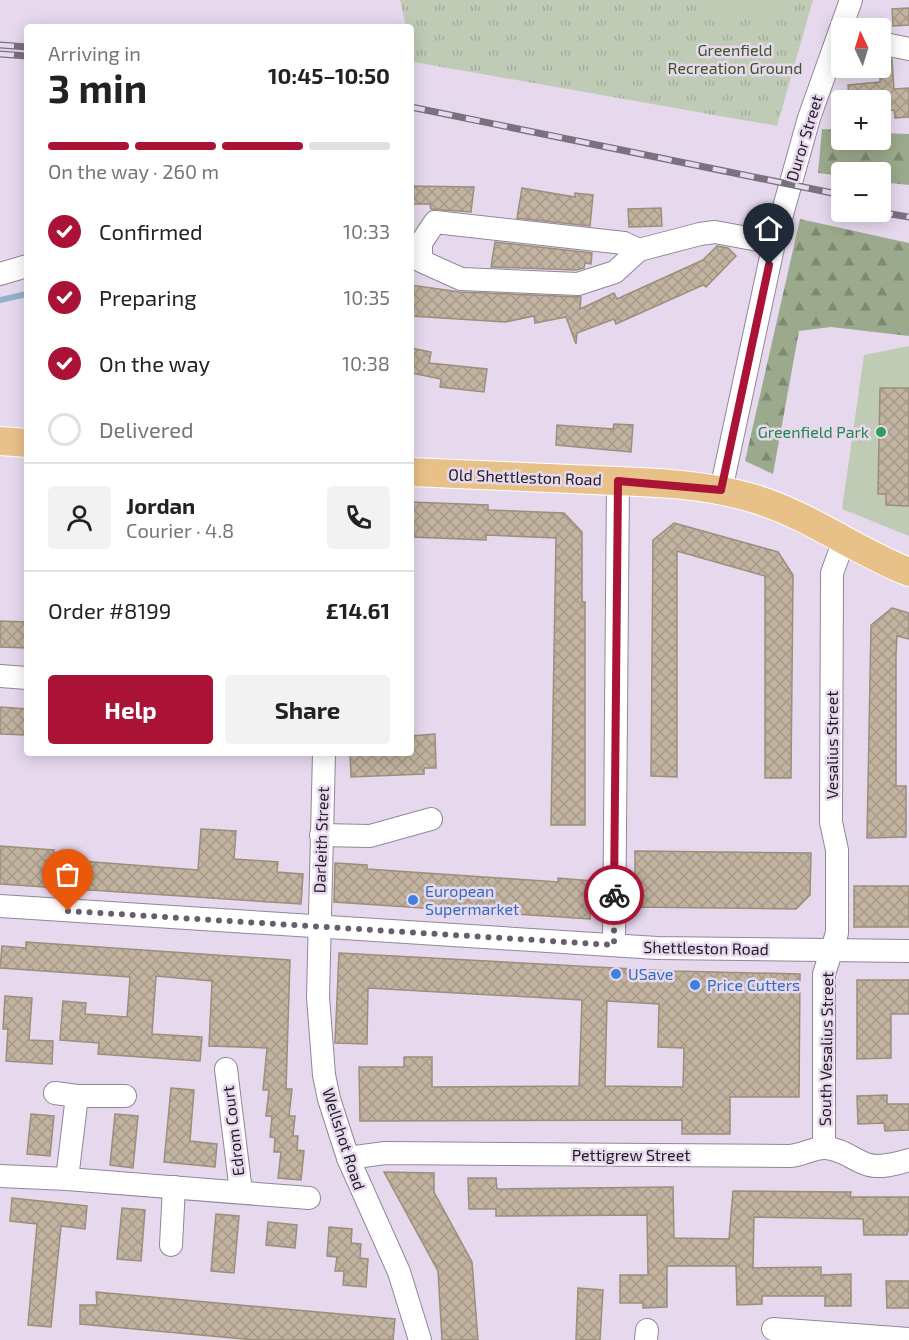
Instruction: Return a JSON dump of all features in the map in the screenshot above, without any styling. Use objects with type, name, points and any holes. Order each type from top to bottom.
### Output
[{"type":"main road","points":[[0,441],[24,443]]},
{"type":"main road","name":"Old Shettleston Road","points":[[414,472],[618,481],[721,490],[770,504],[909,572]]},
{"type":"street","name":"Duror Street","points":[[845,18],[850,0]]},
{"type":"street","points":[[891,45],[909,48]]},
{"type":"street","name":"Duror Street","points":[[721,490],[774,243],[809,118],[831,60]]},
{"type":"street","points":[[639,250],[624,243],[435,222],[421,243],[421,261],[461,279],[578,284],[615,272],[639,250],[715,232],[774,243]]},
{"type":"street","points":[[0,274],[24,267]]},
{"type":"street","points":[[614,945],[618,481]]},
{"type":"street","name":"Vesalius Street","points":[[831,950],[837,933],[837,850],[831,822],[832,573],[844,540]]},
{"type":"street","points":[[0,676],[24,678]]},
{"type":"street","name":"Darleith Street","points":[[319,927],[324,756]]},
{"type":"street","points":[[321,835],[370,836],[431,819]]},
{"type":"street","name":"Shettleston Road","points":[[0,906],[657,948],[909,951]]},
{"type":"street","name":"Wellshot Road","points":[[319,927],[318,997],[324,1075],[348,1158],[399,1272],[420,1340]]},
{"type":"street","name":"South Vesalius Street","points":[[824,1148],[824,974],[831,950]]},
{"type":"street","name":"Edrom Court","points":[[226,1069],[240,1192]]},
{"type":"street","points":[[55,1093],[77,1096],[125,1096]]},
{"type":"street","points":[[67,1179],[77,1096]]},
{"type":"street","points":[[824,1148],[843,1152],[868,1165],[893,1165],[909,1160]]},
{"type":"street","name":"Pettigrew Street","points":[[348,1158],[385,1153],[790,1156],[804,1155],[813,1149],[824,1148]]},
{"type":"street","name":"Edrom Court","points":[[0,1176],[309,1198]]},
{"type":"street","points":[[171,1245],[174,1187]]},
{"type":"street","points":[[773,1329],[909,1339]]},
{"type":"green space","name":"Greenfield Recreation Ground","points":[[400,0],[813,0],[777,126],[414,62],[414,24],[405,24]]},
{"type":"green space","points":[[667,0],[780,0],[777,20]]},
{"type":"green space","points":[[822,129],[831,129],[831,150],[891,150],[891,133],[909,134],[909,185],[891,183],[891,162],[831,162],[831,175],[818,173]]},
{"type":"green space","points":[[800,219],[909,243],[909,336],[831,327],[799,331],[773,474],[745,461]]},
{"type":"green space","name":"Greenfield Park","points":[[909,346],[909,536],[842,509],[864,355]]},
{"type":"building","points":[[909,8],[909,25],[893,26],[892,9]]},
{"type":"building","points":[[892,59],[894,89],[909,88],[909,117],[895,118],[894,110],[891,110],[891,90],[848,90],[848,85],[880,82],[880,78],[891,78]]},
{"type":"building","points":[[414,186],[474,187],[471,212],[431,209],[430,204],[414,204]]},
{"type":"building","points":[[522,188],[575,197],[575,193],[593,195],[590,226],[517,218]]},
{"type":"building","points":[[661,208],[662,226],[629,227],[628,209]]},
{"type":"building","points":[[495,242],[592,253],[591,264],[585,263],[584,268],[576,270],[491,267]]},
{"type":"building","points":[[717,246],[728,248],[736,256],[706,287],[703,285],[616,324],[614,319],[577,333],[576,344],[566,317],[535,323],[534,316],[505,322],[414,316],[414,285],[460,292],[581,297],[580,309],[614,293],[617,299],[703,260]]},
{"type":"building","points":[[414,349],[431,352],[429,363],[487,369],[484,392],[440,387],[441,379],[414,374]]},
{"type":"building","points":[[880,388],[909,388],[909,506],[886,505],[886,494],[878,494]]},
{"type":"building","points":[[614,424],[633,425],[631,452],[556,445],[557,425],[613,429]]},
{"type":"building","points":[[414,502],[488,505],[488,510],[564,513],[582,532],[582,602],[585,602],[585,825],[551,825],[556,538],[486,535],[486,540],[414,537]]},
{"type":"building","points":[[674,523],[778,552],[793,575],[791,778],[765,778],[765,576],[677,551],[677,777],[651,776],[653,540]]},
{"type":"building","points":[[892,608],[909,613],[909,639],[897,636],[896,654],[896,786],[906,786],[906,837],[867,838],[871,625]]},
{"type":"building","points":[[0,621],[24,622],[24,648],[0,647]]},
{"type":"building","points":[[0,707],[24,709],[24,735],[0,734]]},
{"type":"building","points":[[435,734],[436,768],[424,768],[424,774],[351,777],[350,756],[414,756],[414,736]]},
{"type":"building","points":[[201,829],[236,831],[234,859],[278,862],[277,872],[303,874],[301,904],[0,884],[0,846],[54,850],[54,859],[198,870]]},
{"type":"building","points":[[635,851],[811,853],[810,895],[796,909],[635,907]]},
{"type":"building","points":[[335,863],[367,865],[367,869],[558,882],[558,878],[593,881],[590,919],[334,902]]},
{"type":"building","points":[[854,886],[909,886],[909,927],[854,927]]},
{"type":"building","points":[[26,942],[290,960],[286,1089],[292,1089],[289,1116],[295,1116],[293,1136],[298,1136],[297,1150],[304,1151],[301,1180],[278,1178],[281,1152],[274,1152],[275,1138],[270,1137],[272,1116],[266,1116],[269,1090],[263,1090],[267,1048],[209,1046],[212,981],[156,976],[152,1034],[202,1037],[200,1061],[98,1054],[99,1043],[60,1040],[63,1001],[86,1003],[85,1014],[127,1017],[130,977],[0,968],[2,946],[26,948]]},
{"type":"building","points":[[339,953],[671,971],[800,974],[799,1097],[730,1097],[730,1134],[682,1134],[682,1120],[360,1121],[359,1067],[404,1067],[404,1057],[432,1057],[432,1087],[579,1086],[582,1000],[368,988],[367,1044],[335,1043]],"holes":[[[607,1001],[659,1004],[658,1047],[684,1048],[683,1087],[605,1086]]]},
{"type":"building","points":[[857,980],[909,980],[909,1014],[891,1014],[891,1058],[857,1059]]},
{"type":"building","points":[[5,996],[32,998],[29,1040],[53,1041],[52,1064],[6,1061],[8,1029],[3,1029]]},
{"type":"building","points":[[171,1088],[194,1090],[190,1141],[217,1144],[215,1167],[164,1162]]},
{"type":"building","points":[[887,1095],[887,1104],[909,1104],[909,1130],[885,1131],[884,1123],[858,1124],[857,1096]]},
{"type":"building","points":[[31,1114],[54,1116],[50,1156],[27,1154]]},
{"type":"building","points":[[115,1114],[138,1116],[133,1168],[110,1165]]},
{"type":"building","points":[[384,1172],[434,1173],[434,1192],[472,1262],[478,1340],[442,1340],[438,1271]]},
{"type":"building","points":[[468,1178],[496,1178],[497,1189],[673,1187],[674,1238],[729,1239],[733,1191],[851,1192],[850,1197],[909,1197],[909,1228],[907,1235],[864,1235],[863,1219],[754,1217],[753,1268],[821,1267],[821,1275],[851,1274],[851,1306],[825,1306],[825,1296],[762,1296],[762,1304],[737,1305],[736,1266],[667,1266],[667,1307],[643,1308],[643,1303],[620,1303],[620,1275],[648,1275],[647,1215],[496,1216],[496,1209],[469,1209]]},
{"type":"building","points":[[12,1198],[87,1206],[85,1229],[61,1226],[51,1327],[28,1325],[37,1224],[10,1221]]},
{"type":"building","points":[[122,1208],[145,1210],[141,1261],[117,1259]]},
{"type":"building","points":[[216,1214],[239,1216],[234,1273],[211,1271]]},
{"type":"building","points":[[268,1222],[297,1225],[295,1248],[266,1245]]},
{"type":"building","points":[[329,1227],[352,1229],[351,1243],[361,1244],[360,1258],[368,1259],[366,1287],[343,1285],[344,1271],[335,1271],[337,1257],[327,1256]]},
{"type":"building","points":[[886,1281],[909,1281],[909,1308],[887,1308]]},
{"type":"building","points":[[578,1288],[603,1290],[600,1340],[576,1340]]},
{"type":"building","points":[[96,1292],[395,1319],[393,1340],[255,1340],[80,1324],[80,1305],[97,1305]]},
{"type":"waterway","points":[[0,300],[24,295]]},
{"type":"railway","points":[[0,45],[24,47]]},
{"type":"railway","points":[[0,54],[24,56]]},
{"type":"railway","points":[[414,108],[831,193]]},
{"type":"railway","points":[[891,214],[909,217]]},
{"type":"way so far","points":[[68,911],[614,945],[614,895]]},
{"type":"place","name":"Greenfield Park","points":[[881,432]]},
{"type":"place","name":"European Supermarket","points":[[413,900]]},
{"type":"place","name":"USave","points":[[616,974]]},
{"type":"place","name":"Price Cutters","points":[[695,985]]},
{"type":"route","points":[[614,895],[618,481],[663,483],[721,490],[769,265]]}]
